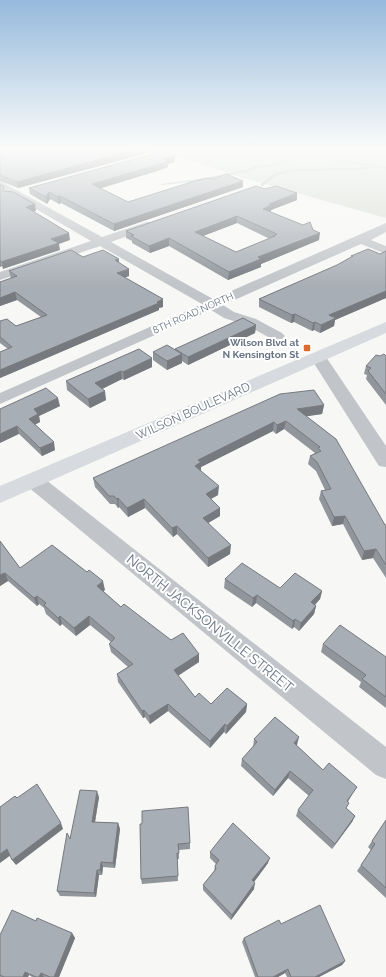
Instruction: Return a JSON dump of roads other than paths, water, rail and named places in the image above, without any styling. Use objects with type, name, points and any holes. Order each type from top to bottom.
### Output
[{"type":"main road","name":"WILSON BOULEVARD","points":[[0,496],[386,328]]},
{"type":"street","points":[[21,196],[213,304],[229,315],[251,322],[277,336]]},
{"type":"street","points":[[0,276],[162,221]]},
{"type":"street","name":"8TH ROAD NORTH","points":[[0,399],[361,240],[386,227]]},
{"type":"street","points":[[361,240],[386,250]]},
{"type":"street","points":[[318,357],[386,461]]},
{"type":"street","name":"NORTH JACKSONVILLE STREET","points":[[34,481],[386,765]]},
{"type":"place","name":"Wilson Blvd at N Kensington St","points":[[307,348]]}]
